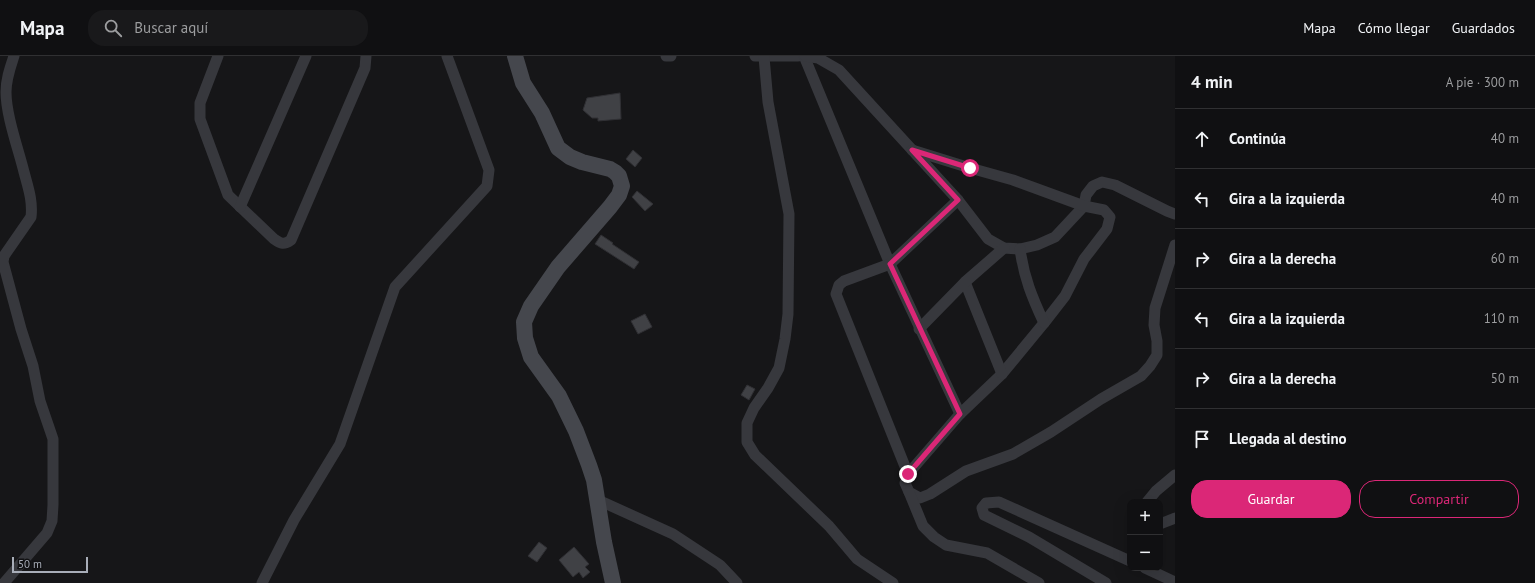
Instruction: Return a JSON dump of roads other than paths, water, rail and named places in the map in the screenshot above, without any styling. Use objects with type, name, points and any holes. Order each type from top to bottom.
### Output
[{"type":"main road","points":[[515,56],[523,83],[542,112],[558,148],[570,157],[582,162],[610,169],[619,176],[622,186],[619,195],[558,267],[531,306],[524,322],[525,338],[531,357],[559,396],[589,465],[598,500],[604,542],[613,583]]},
{"type":"street","points":[[4,583],[47,533],[52,521],[53,505],[53,439],[40,401],[33,366],[21,329],[3,262],[4,256],[31,217],[32,210],[30,191],[9,115],[6,92],[7,75],[14,56]]},
{"type":"street","points":[[218,56],[200,103],[200,119],[228,195],[281,244],[286,244],[291,240],[365,68],[366,56]]},
{"type":"street","points":[[240,207],[306,56]]},
{"type":"street","points":[[262,583],[294,520],[340,444],[395,287],[487,186],[489,170],[448,56]]},
{"type":"street","points":[[666,56],[671,56]]},
{"type":"street","points":[[798,56],[759,56],[789,214],[788,314],[779,368],[768,388],[754,408],[747,423],[747,442],[755,454],[829,526],[857,559],[892,583]]},
{"type":"street","points":[[805,56],[818,58],[839,70],[958,200],[988,239],[1004,248],[1020,249],[1037,245],[1055,236],[1084,206],[1086,195],[1093,186],[1102,182],[1116,185],[1175,214]]},
{"type":"street","points":[[805,56],[890,264],[919,329],[960,414]]},
{"type":"street","points":[[912,150],[1020,182],[1084,206],[1104,210],[1110,217],[1107,229],[1084,259],[1065,296],[1002,374],[960,414],[908,474],[905,483],[923,526],[934,537],[946,545],[986,553],[1039,583]]},
{"type":"street","points":[[908,474],[836,294],[839,285],[844,281],[890,264],[958,200]]},
{"type":"street","points":[[908,492],[920,498],[930,494],[966,471],[1013,454],[1141,376],[1150,366],[1156,355],[1157,341],[1154,325],[1155,308],[1175,245]]},
{"type":"street","points":[[919,329],[965,282],[1004,248]]},
{"type":"street","points":[[1020,249],[1023,269],[1030,292],[1044,323]]},
{"type":"street","points":[[965,282],[1002,374]]},
{"type":"street","points":[[1149,499],[1156,491],[1175,475]]},
{"type":"street","points":[[598,500],[673,534],[720,564],[737,583]]},
{"type":"street","points":[[1106,583],[1029,537],[984,515],[982,508],[986,503],[999,502],[1127,560]]},
{"type":"street","points":[[1163,523],[1175,518]]},
{"type":"street","points":[[1151,571],[1175,582]]}]
